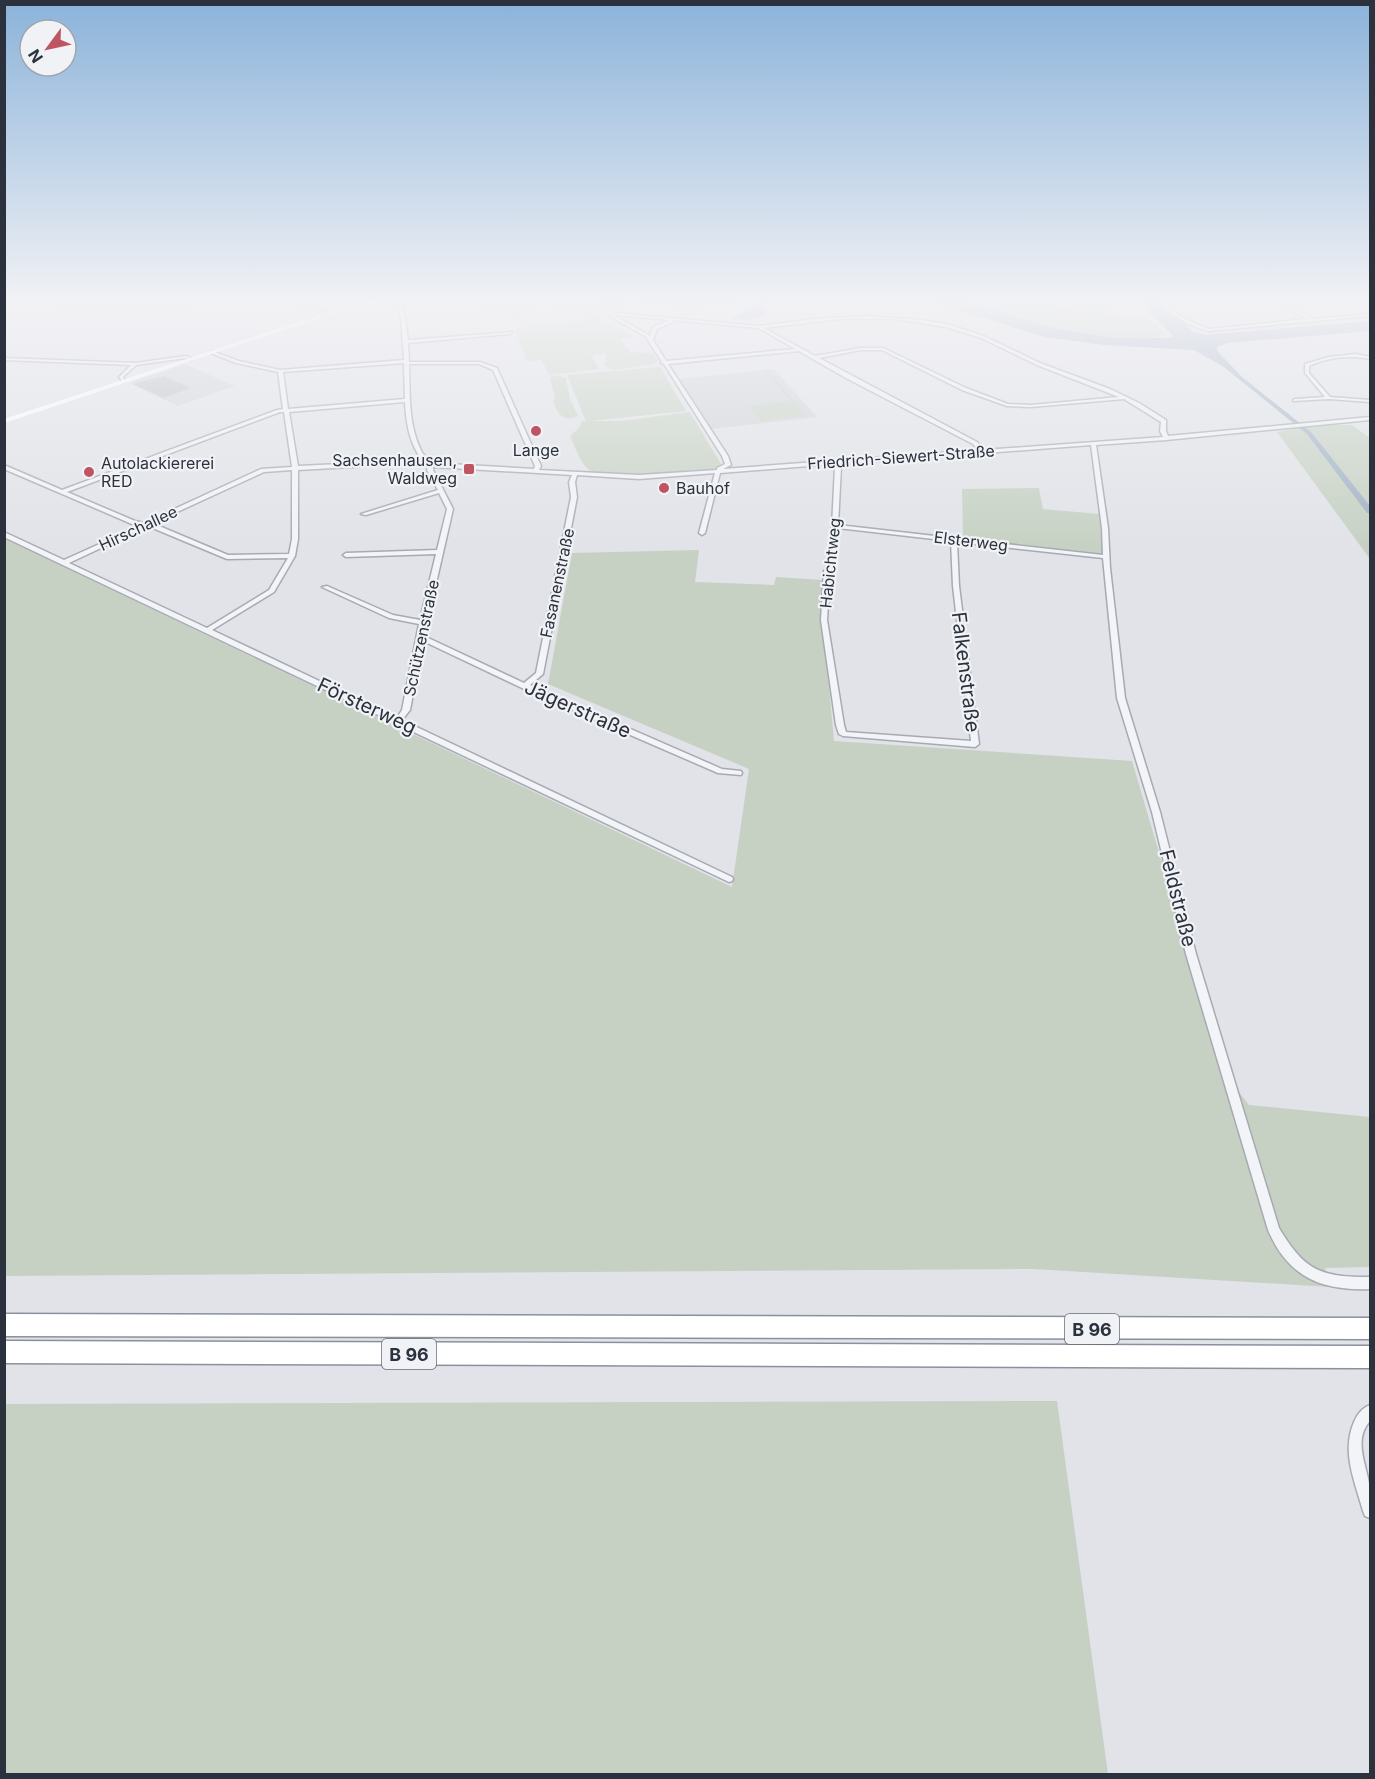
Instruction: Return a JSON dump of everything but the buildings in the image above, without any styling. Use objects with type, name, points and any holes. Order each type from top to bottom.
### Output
[{"type":"highway","name":"B 96","points":[[4,1325],[1371,1329]]},
{"type":"highway","name":"B 96","points":[[4,1352],[1371,1357]]},
{"type":"main road","points":[[4,421],[120,382]]},
{"type":"street","points":[[206,631],[272,591],[292,556],[295,539],[295,467],[282,382]]},
{"type":"street","name":"Schützenstraße","points":[[398,721],[406,710],[423,623],[450,509],[410,432],[408,382]]},
{"type":"street","points":[[501,382],[538,466],[535,472]]},
{"type":"street","points":[[676,382],[725,456],[728,465],[719,468],[702,533]]},
{"type":"street","points":[[859,382],[975,443],[982,451]]},
{"type":"street","points":[[950,382],[1007,405],[1031,406],[1126,399]]},
{"type":"street","points":[[1084,382],[1149,410],[1164,422],[1163,431],[1166,438]]},
{"type":"street","points":[[1315,382],[1329,398]]},
{"type":"street","points":[[1295,400],[1329,398],[1371,401]]},
{"type":"street","points":[[62,492],[279,411],[409,400]]},
{"type":"street","name":"Friedrich-Siewert-Straße","points":[[428,463],[535,472],[639,477],[1166,438],[1371,418]]},
{"type":"street","name":"Feldstraße","points":[[1092,443],[1096,458],[1121,698],[1156,812],[1191,954],[1274,1230],[1285,1249],[1301,1268],[1323,1280],[1371,1283]]},
{"type":"street","name":"Habichtweg","points":[[835,462],[838,467],[835,526],[830,570],[826,571],[824,620],[843,734]]},
{"type":"street","name":"Hirschallee","points":[[63,563],[263,470],[428,463]]},
{"type":"street","points":[[4,467],[134,523],[157,527],[227,557],[292,556]]},
{"type":"street","name":"Fasanenstraße","points":[[525,686],[539,674],[558,589],[574,497],[572,482],[575,474]]},
{"type":"street","points":[[364,514],[441,490]]},
{"type":"street","name":"Elsterweg","points":[[835,526],[1107,557]]},
{"type":"street","name":"Försterweg","points":[[4,534],[729,879]]},
{"type":"street","name":"Falkenstraße","points":[[843,734],[975,744],[956,586],[954,539]]},
{"type":"street","name":"Schützenstraße","points":[[346,555],[440,552]]},
{"type":"street","points":[[325,587],[391,617],[423,623]]},
{"type":"street","name":"Jägerstraße","points":[[421,637],[525,686],[721,771],[738,773]]},
{"type":"street","points":[[1371,1412],[1360,1422],[1354,1446],[1371,1511]]},
{"type":"shaded area","points":[[226,382],[235,386],[178,406],[129,383]]},
{"type":"shaded area","points":[[681,382],[786,382],[817,417],[711,429]]},
{"type":"green space","points":[[551,382],[567,382],[570,399],[578,416],[565,418],[562,416],[553,402],[555,398]]},
{"type":"green space","points":[[570,382],[669,382],[686,411],[590,421],[620,421],[690,412],[721,464],[714,469],[648,475],[597,473],[585,465],[570,436],[579,428],[582,421],[586,421]]},
{"type":"green space","points":[[775,382],[778,382],[807,416],[761,421],[749,406],[791,401]]},
{"type":"green space","points":[[1321,425],[1352,425],[1370,438],[1370,559],[1277,432]]},
{"type":"green space","points":[[1039,488],[1043,509],[1099,514],[1103,554],[963,538],[962,489]]},
{"type":"green space","points":[[4,538],[732,887],[749,769],[548,684],[572,553],[699,550],[695,582],[774,585],[776,577],[822,580],[823,620],[834,741],[1132,761],[1224,1073],[1249,1105],[1370,1117],[1370,1267],[1325,1268],[1331,1287],[1034,1269],[5,1276]]},
{"type":"green space","points":[[1057,1401],[1108,1774],[5,1774],[5,1404]]},
{"type":"waterway","points":[[1246,382],[1309,433],[1370,511]]},
{"type":"place","name":"Lange","points":[[536,431]]},
{"type":"place","name":"Sachsenhausen, Waldweg","points":[[469,469]]},
{"type":"place","name":"Autolackiererei RED","points":[[89,472]]},
{"type":"place","name":"Bauhof","points":[[664,488]]}]
